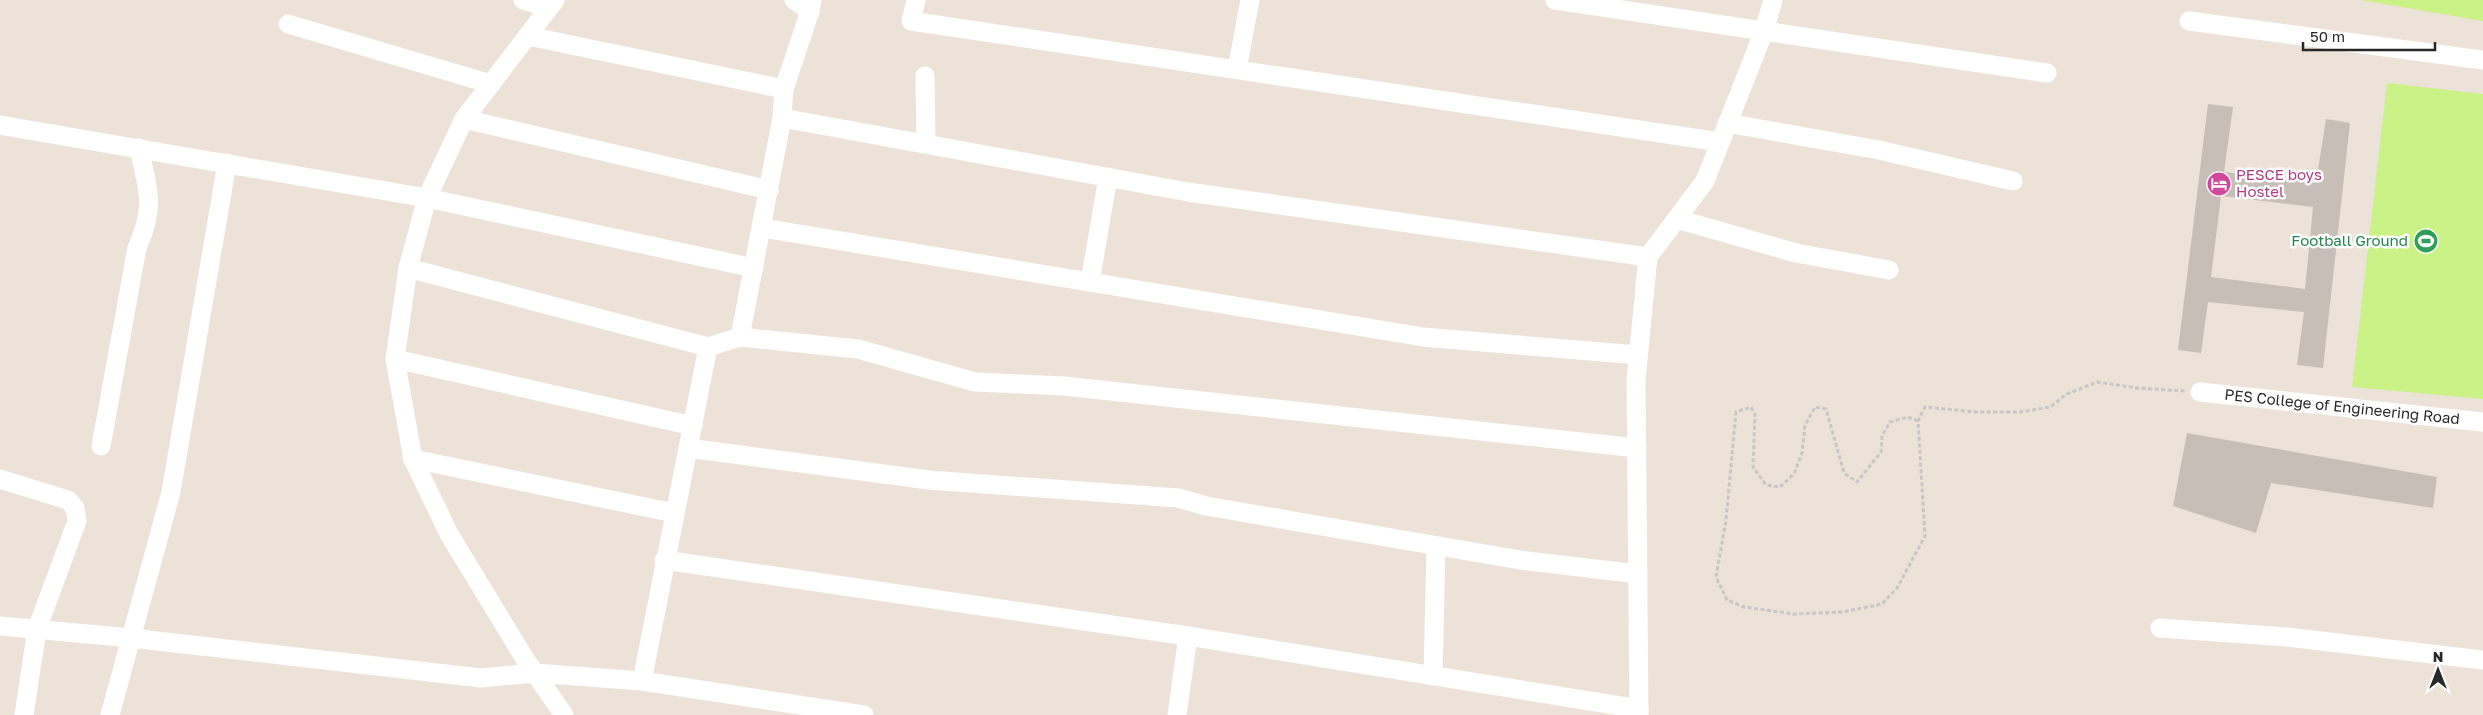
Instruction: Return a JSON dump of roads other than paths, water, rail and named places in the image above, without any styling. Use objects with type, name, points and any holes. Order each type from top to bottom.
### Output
[{"type":"street","points":[[523,0],[552,4],[464,119],[428,198],[408,268],[395,359],[413,459],[449,534],[535,673],[564,715]]},
{"type":"street","points":[[740,337],[763,228],[782,118],[784,89],[811,6],[794,0]]},
{"type":"street","points":[[916,0],[911,21],[1720,142]]},
{"type":"street","points":[[1237,69],[1250,0]]},
{"type":"street","points":[[1556,0],[2047,73]]},
{"type":"street","points":[[664,560],[1188,636],[1638,712],[1636,380],[1648,257],[1705,181],[1764,31],[1773,0]]},
{"type":"street","points":[[2189,21],[2483,60]]},
{"type":"street","points":[[288,24],[491,84]]},
{"type":"street","points":[[528,36],[784,89]]},
{"type":"street","points":[[925,76],[926,144]]},
{"type":"street","points":[[782,118],[1188,192],[1648,257]]},
{"type":"street","points":[[464,119],[769,190]]},
{"type":"street","points":[[1727,123],[1879,150],[2012,181]]},
{"type":"street","points":[[0,125],[428,198],[754,268]]},
{"type":"street","points":[[101,446],[137,248],[149,216],[150,203],[140,148]]},
{"type":"street","points":[[110,715],[171,492],[227,163]]},
{"type":"street","points":[[1090,282],[1108,177]]},
{"type":"street","points":[[1677,218],[1796,253],[1889,270]]},
{"type":"street","points":[[763,228],[1423,337],[1638,355]]},
{"type":"street","points":[[408,268],[708,347],[740,337],[858,349],[975,382],[1064,386],[1637,448]]},
{"type":"street","points":[[642,680],[664,560],[708,347]]},
{"type":"street","points":[[395,359],[693,426]]},
{"type":"street","name":"PES College of Engineering Road","points":[[2200,392],[2483,422]]},
{"type":"street","points":[[688,448],[929,480],[1178,498],[1206,506],[1520,560],[1638,574]]},
{"type":"street","points":[[413,459],[674,512]]},
{"type":"street","points":[[0,479],[68,500],[75,508],[77,521],[37,629],[24,715]]},
{"type":"street","points":[[1433,676],[1436,546]]},
{"type":"street","points":[[0,626],[131,638],[480,678],[535,673],[642,680],[864,715]]},
{"type":"street","points":[[2160,628],[2287,637],[2483,660]]},
{"type":"street","points":[[1177,715],[1188,636]]},
{"type":"place","name":"PESCE boys Hostel","points":[[2219,184]]},
{"type":"place","name":"Football Ground","points":[[2426,241]]}]
